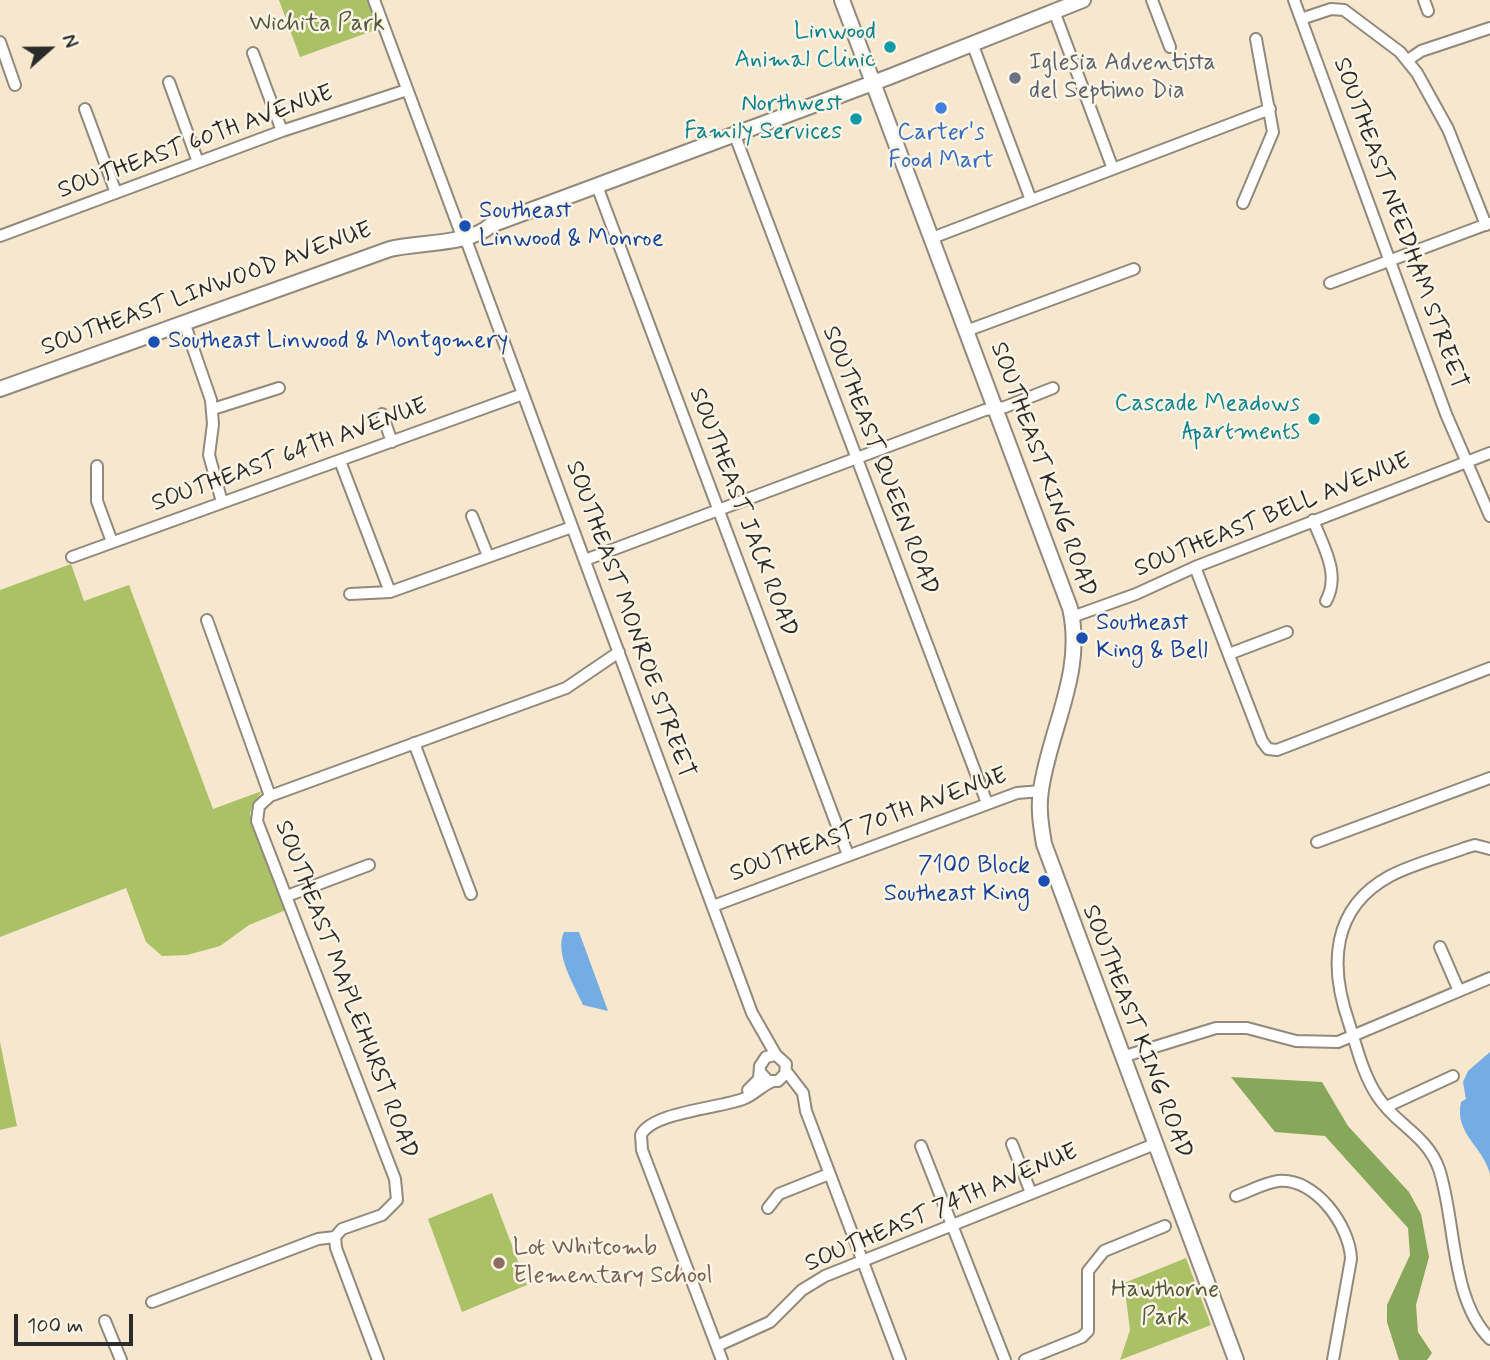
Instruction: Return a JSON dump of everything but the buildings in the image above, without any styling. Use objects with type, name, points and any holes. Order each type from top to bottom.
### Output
[{"type":"main road","name":"SOUTHEAST KING ROAD","points":[[842,0],[1072,617],[1074,643],[1071,676],[1041,791],[1040,820],[1049,864],[1236,1360]]},
{"type":"main road","name":"SOUTHEAST LINWOOD AVENUE","points":[[0,389],[390,249],[486,230],[491,225],[1083,0]]},
{"type":"street","points":[[375,2],[388,0]]},
{"type":"street","points":[[1152,0],[1170,47]]},
{"type":"street","name":"SOUTHEAST NEEDHAM STREET","points":[[1294,0],[1447,415],[1490,516]]},
{"type":"street","name":"SOUTHEAST MONROE STREET","points":[[375,2],[713,906],[754,1018],[763,1060]]},
{"type":"street","points":[[1301,19],[1332,9],[1344,10],[1408,60],[1448,129],[1488,224],[1330,284]]},
{"type":"street","points":[[1054,11],[1113,169]]},
{"type":"street","points":[[1408,60],[1421,51],[1490,28]]},
{"type":"street","points":[[1243,203],[1273,132],[1256,39]]},
{"type":"street","points":[[0,42],[15,85]]},
{"type":"street","points":[[972,43],[1031,200]]},
{"type":"street","points":[[253,53],[282,131]]},
{"type":"street","points":[[169,82],[198,162]]},
{"type":"street","name":"SOUTHEAST 60TH AVENUE","points":[[0,236],[282,131],[407,90]]},
{"type":"street","points":[[85,109],[116,193]]},
{"type":"street","points":[[932,238],[1270,109]]},
{"type":"street","name":"SOUTHEAST QUEEN ROAD","points":[[734,133],[987,803]]},
{"type":"street","name":"SOUTHEAST JACK ROAD","points":[[597,186],[848,855]]},
{"type":"street","points":[[966,331],[1134,270]]},
{"type":"street","points":[[184,322],[213,409],[209,455],[222,502]]},
{"type":"street","points":[[213,409],[279,388]]},
{"type":"street","points":[[584,560],[1053,388]]},
{"type":"street","name":"SOUTHEAST 64TH AVENUE","points":[[72,557],[523,394]]},
{"type":"street","points":[[382,414],[392,442]]},
{"type":"street","name":"SOUTHEAST BELL AVENUE","points":[[1072,617],[1136,594],[1195,567],[1313,520],[1490,453]]},
{"type":"street","points":[[340,461],[390,592]]},
{"type":"street","points":[[97,466],[97,501],[112,542]]},
{"type":"street","points":[[472,516],[488,556]]},
{"type":"street","points":[[1313,520],[1332,572],[1332,590],[1326,601]]},
{"type":"street","points":[[350,594],[390,592],[572,527]]},
{"type":"street","points":[[1195,567],[1262,741],[1268,749],[1277,750],[1490,668]]},
{"type":"street","points":[[207,621],[270,796]]},
{"type":"street","points":[[1229,654],[1287,632]]},
{"type":"street","name":"SOUTHEAST MAPLEHURST ROAD","points":[[335,1237],[339,1231],[382,1215],[395,1204],[397,1185],[257,821],[259,806],[270,796],[574,684],[619,652]]},
{"type":"street","points":[[414,743],[471,894]]},
{"type":"street","points":[[1317,842],[1490,778]]},
{"type":"street","name":"SOUTHEAST 70TH AVENUE","points":[[713,906],[987,803],[1023,791],[1041,791]]},
{"type":"street","points":[[1490,849],[1475,845],[1391,876],[1358,901],[1339,941],[1335,965],[1340,999],[1372,1087],[1387,1107],[1419,1135],[1432,1152],[1445,1192],[1471,1311],[1479,1328],[1490,1339]]},
{"type":"street","points":[[287,896],[369,864]]},
{"type":"street","points":[[1440,947],[1459,991]]},
{"type":"street","points":[[1122,1058],[1216,1028],[1247,1028],[1296,1041],[1321,1044],[1353,1037],[1490,978]]},
{"type":"street","name":"SOUTHEAST MONROE STREET","points":[[754,1018],[776,1055]]},
{"type":"street","points":[[723,1102],[751,1088],[761,1073],[763,1060],[776,1055],[784,1061],[786,1071],[803,1093],[806,1111],[900,1360]]},
{"type":"street","points":[[722,1360],[642,1150],[642,1133],[654,1123],[723,1102],[747,1098],[786,1071]]},
{"type":"street","points":[[761,1073],[790,1087],[806,1111]]},
{"type":"street","points":[[1387,1107],[1453,1076]]},
{"type":"street","name":"SOUTHEAST 74TH AVENUE","points":[[717,1346],[769,1322],[809,1285],[1155,1143]]},
{"type":"street","points":[[1012,1144],[1031,1193]]},
{"type":"street","points":[[921,1146],[1005,1360]]},
{"type":"street","points":[[768,1208],[779,1194],[830,1174]]},
{"type":"street","points":[[1236,1196],[1267,1184],[1291,1182],[1309,1190],[1338,1217],[1350,1244],[1345,1305],[1333,1360]]},
{"type":"street","points":[[1025,1360],[1082,1337],[1088,1331],[1087,1275],[1104,1251],[1165,1226]]},
{"type":"street","points":[[152,1302],[318,1239],[335,1237],[336,1248],[378,1360]]},
{"type":"street","points":[[105,1321],[121,1360]]},
{"type":"green space","name":"Wichita Park","points":[[279,0],[367,0],[378,29],[300,57]]},
{"type":"green space","points":[[71,564],[84,601],[129,585],[213,809],[262,791],[250,814],[286,910],[249,925],[220,946],[187,955],[162,956],[146,942],[126,888],[0,937],[0,590]]},
{"type":"green space","points":[[0,1042],[17,1126],[0,1130]]},
{"type":"green space","points":[[1231,1077],[1322,1082],[1348,1126],[1409,1192],[1421,1214],[1429,1257],[1416,1305],[1418,1332],[1432,1353],[1427,1360],[1399,1360],[1387,1322],[1387,1305],[1410,1255],[1408,1228],[1325,1136],[1275,1132]]},
{"type":"green space","points":[[492,1193],[527,1285],[462,1312],[428,1219]]},
{"type":"green space","name":"Hawthorne Park","points":[[1186,1258],[1211,1325],[1120,1360],[1130,1330],[1124,1283]]},
{"type":"water","points":[[564,932],[579,932],[608,1011],[583,1005],[563,959],[561,949]]},
{"type":"water","points":[[1490,1052],[1490,1174],[1482,1155],[1465,1131],[1460,1113],[1461,1102],[1466,1099],[1463,1082],[1468,1071]]},
{"type":"place","name":"Linwood Animal Clinic","points":[[890,47]]},
{"type":"place","name":"Iglesia Adventista del Septimo Dia","points":[[1015,78]]},
{"type":"place","name":"Carter's Food Mart","points":[[941,108]]},
{"type":"place","name":"Northwest Family Services","points":[[856,119]]},
{"type":"place","name":"Southeast Linwood & Monroe","points":[[465,226]]},
{"type":"place","name":"Southeast Linwood & Montgomery","points":[[154,342]]},
{"type":"place","name":"Cascade Meadows Apartments","points":[[1314,419]]},
{"type":"place","name":"Southeast King & Bell","points":[[1082,638]]},
{"type":"place","name":"7100 Block Southeast King","points":[[1044,881]]},
{"type":"place","name":"Lot Whitcomb Elementary School","points":[[499,1263]]}]
